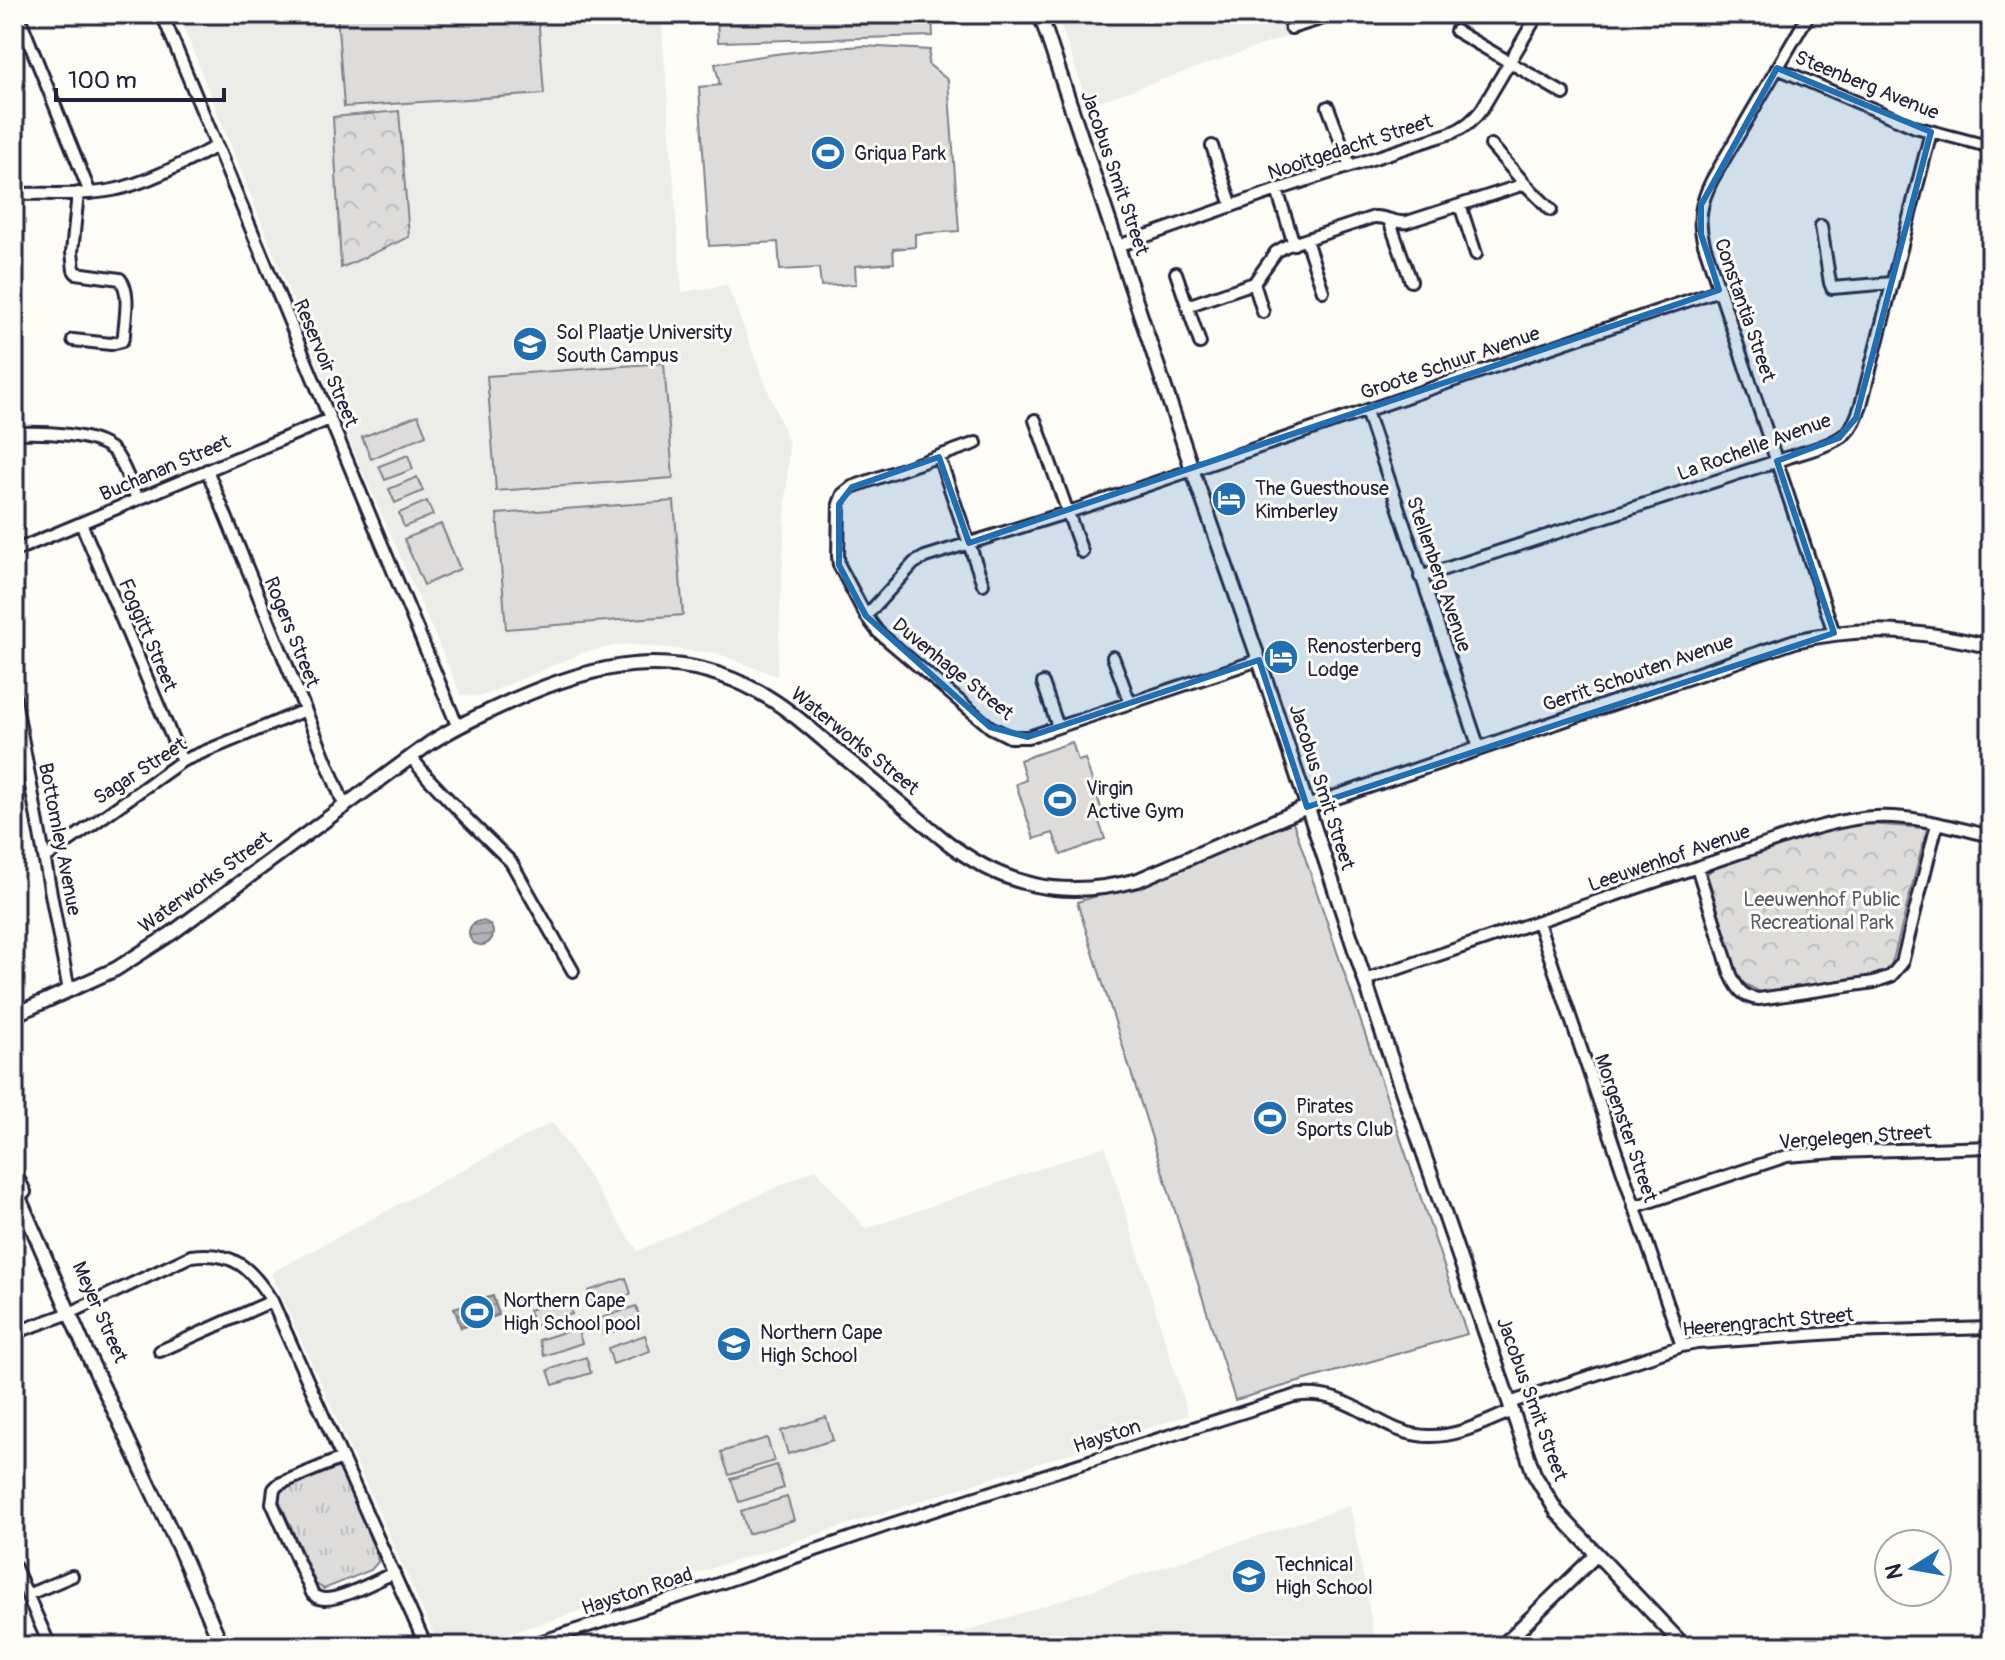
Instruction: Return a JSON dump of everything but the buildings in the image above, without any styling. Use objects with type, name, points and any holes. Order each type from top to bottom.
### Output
[{"type":"street","points":[[18,14],[90,193]]},
{"type":"street","name":"Reservoir Street","points":[[162,14],[457,725]]},
{"type":"street","name":"Jacobus Smit Street","points":[[1040,14],[1534,1474],[1557,1512],[1684,1646]]},
{"type":"street","points":[[1291,28],[1336,14]]},
{"type":"street","name":"Nooitgedacht Street","points":[[1118,246],[1463,127],[1478,115],[1538,14]]},
{"type":"street","name":"Constantia Street","points":[[1809,14],[1712,180],[1699,216],[1701,234],[1719,290],[1834,633]]},
{"type":"street","points":[[1456,31],[1564,94]]},
{"type":"street","name":"Steenberg Avenue","points":[[1777,68],[1931,132],[1991,147]]},
{"type":"street","points":[[1328,107],[1350,166]]},
{"type":"street","name":"La Rochelle Avenue","points":[[1420,577],[1777,461],[1833,441],[1847,432],[1861,405],[1931,132]]},
{"type":"street","points":[[1491,145],[1551,210]]},
{"type":"street","points":[[1212,146],[1232,206]]},
{"type":"street","points":[[14,194],[90,193],[128,186],[215,147]]},
{"type":"street","points":[[1187,306],[1254,283],[1278,250],[1294,244],[1374,217],[1407,222],[1525,184]]},
{"type":"street","points":[[1277,190],[1294,244]]},
{"type":"street","points":[[73,340],[111,344],[122,341],[126,289],[120,279],[76,273],[74,270],[72,252],[78,193]]},
{"type":"street","points":[[1460,205],[1476,254]]},
{"type":"street","points":[[1389,220],[1411,281]]},
{"type":"street","points":[[1821,226],[1832,288],[1892,283]]},
{"type":"street","points":[[1306,240],[1323,291]]},
{"type":"street","points":[[1176,273],[1200,343]]},
{"type":"street","points":[[1254,283],[1263,312]]},
{"type":"street","name":"Groote Schuur Avenue","points":[[1192,469],[1719,290]]},
{"type":"street","name":"Stellenberg Avenue","points":[[1366,411],[1479,748]]},
{"type":"street","name":"Buchanan Street","points":[[15,548],[330,419]]},
{"type":"street","points":[[1035,420],[1082,552]]},
{"type":"street","points":[[14,433],[71,436],[107,445],[115,453],[137,499]]},
{"type":"street","points":[[866,616],[839,565],[837,545],[841,499],[852,487],[976,443]]},
{"type":"street","points":[[939,457],[983,584]]},
{"type":"street","name":"Duvenhage Street","points":[[1192,469],[914,563],[866,616],[878,632],[990,727],[1010,737],[1028,737],[1259,660]]},
{"type":"street","name":"Rogers Street","points":[[207,470],[345,807]]},
{"type":"street","name":"Foggitt Street","points":[[81,523],[182,761]]},
{"type":"street","points":[[1988,646],[1991,621]]},
{"type":"street","name":"Gerrit Schouten Avenue","points":[[1307,807],[1795,641],[1834,633],[1880,630],[1922,632],[1988,646]]},
{"type":"street","points":[[1113,657],[1130,703]]},
{"type":"street","name":"Waterworks Street","points":[[14,1015],[116,969],[172,933],[457,725],[554,683],[610,667],[645,663],[693,668],[717,673],[754,689],[784,707],[962,854],[1022,883],[1059,889],[1101,888],[1138,880],[1307,807]]},
{"type":"street","points":[[1043,683],[1058,727]]},
{"type":"street","name":"Bottomley Avenue","points":[[14,694],[69,991]]},
{"type":"street","name":"Sagar Street","points":[[45,858],[182,761],[305,710]]},
{"type":"street","points":[[411,757],[511,862],[573,971]]},
{"type":"street","name":"Leeuwenhof Avenue","points":[[1365,980],[1801,832],[1850,820],[1889,817],[1991,836]]},
{"type":"street","points":[[1697,867],[1731,975],[1744,995],[1759,999],[1865,984],[1891,976],[1902,963],[1937,824]]},
{"type":"street","name":"Morgenster Street","points":[[1538,922],[1682,1346]]},
{"type":"street","name":"Vergelegen Street","points":[[1634,1207],[1787,1156],[1991,1147]]},
{"type":"street","name":"Meyer Street","points":[[14,1172],[222,1646]]},
{"type":"street","name":"Meyer Street","points":[[14,1186],[74,1311]]},
{"type":"street","points":[[14,1333],[74,1311],[191,1256],[206,1254],[233,1259],[246,1268],[272,1301],[426,1646]]},
{"type":"street","points":[[160,1351],[272,1301]]},
{"type":"street","name":"Heerengracht Street","points":[[1510,1407],[1682,1346],[1818,1334],[1991,1328]]},
{"type":"street","name":"Hayston","points":[[712,1586],[888,1525],[1294,1396],[1314,1394],[1341,1400],[1399,1430],[1427,1437],[1460,1431],[1510,1407]]},
{"type":"street","points":[[342,1458],[279,1484],[274,1489],[272,1503],[276,1514],[312,1593],[317,1597],[338,1596],[394,1573]]},
{"type":"street","points":[[1502,1646],[1597,1554]]},
{"type":"street","points":[[14,1565],[50,1646]]},
{"type":"street","points":[[27,1595],[72,1576]]},
{"type":"street","name":"Hayston Road","points":[[527,1646],[712,1586]]},
{"type":"highlighted area","points":[[1777,68],[1931,132],[1856,418],[1839,438],[1777,461],[1834,633],[1307,807],[1259,660],[1028,737],[990,727],[866,616],[839,565],[839,504],[852,487],[939,457],[969,543],[1719,290],[1701,234],[1701,205]]},
{"type":"shaded area","name":"Sol Plaatje University South Campus","points":[[178,14],[661,14],[682,292],[727,285],[789,444],[777,676],[716,653],[625,644],[584,652],[482,696],[461,695],[347,436]]},
{"type":"shaded area","points":[[1057,14],[1353,14],[1088,105]]},
{"type":"shaded area","points":[[481,921],[489,925],[493,933],[489,941],[481,945],[473,941],[469,933],[473,925]]},
{"type":"shaded area","name":"Northern Cape High School","points":[[552,1122],[638,1251],[816,1169],[865,1229],[1105,1146],[1188,1415],[470,1646],[439,1646],[271,1273]]},
{"type":"shaded area","name":"Northern Cape High School pool","points":[[493,1296],[499,1315],[461,1328],[454,1308]]},
{"type":"shaded area","name":"Technical High School","points":[[1350,1506],[1376,1646],[920,1646]]},
{"type":"green space","points":[[337,14],[538,14],[544,94],[344,107]]},
{"type":"green space","points":[[717,14],[932,14],[933,36],[718,42]]},
{"type":"green space","name":"Griqua Park","points":[[863,46],[930,50],[928,64],[948,80],[959,231],[915,234],[915,247],[893,249],[894,263],[855,266],[856,284],[821,286],[819,268],[780,270],[778,242],[709,246],[699,87],[720,85],[715,64],[789,52]]},
{"type":"green space","points":[[399,111],[409,237],[341,268],[333,117]]},
{"type":"green space","points":[[664,363],[673,478],[496,491],[487,376]]},
{"type":"green space","points":[[418,415],[426,435],[371,459],[362,437]]},
{"type":"green space","points":[[408,455],[413,469],[385,480],[379,466]]},
{"type":"green space","points":[[417,477],[423,491],[395,503],[389,489]]},
{"type":"green space","points":[[427,501],[433,515],[404,527],[399,513]]},
{"type":"green space","points":[[674,501],[683,615],[506,629],[497,514]]},
{"type":"green space","points":[[441,524],[460,569],[424,585],[404,539]]},
{"type":"green space","name":"Virgin Active Gym","points":[[1072,742],[1078,761],[1085,759],[1104,817],[1098,819],[1105,839],[1061,855],[1053,833],[1034,839],[1016,784],[1026,780],[1020,760]]},
{"type":"green space","name":"Pirates Sports Club","points":[[1293,822],[1467,1334],[1235,1400],[1077,902],[1160,877]]},
{"type":"green space","name":"Leeuwenhof Public Recreational Park","points":[[1866,824],[1927,828],[1889,970],[1860,980],[1762,993],[1743,983],[1707,874],[1712,869],[1788,844]]},
{"type":"green space","points":[[626,1278],[631,1294],[594,1307],[588,1291]]},
{"type":"green space","points":[[566,1298],[572,1314],[534,1326],[529,1310]]},
{"type":"green space","points":[[636,1306],[641,1322],[604,1335],[598,1319]]},
{"type":"green space","points":[[577,1328],[582,1343],[544,1356],[539,1340]]},
{"type":"green space","points":[[645,1335],[650,1351],[613,1364],[608,1348]]},
{"type":"green space","points":[[586,1357],[591,1373],[553,1385],[548,1370]]},
{"type":"green space","points":[[826,1417],[833,1440],[788,1454],[781,1431]]},
{"type":"green space","points":[[767,1438],[774,1461],[729,1475],[721,1452]]},
{"type":"green space","points":[[334,1465],[341,1469],[378,1562],[371,1570],[324,1589],[316,1584],[276,1493],[277,1486]]},
{"type":"green space","points":[[777,1465],[784,1488],[739,1502],[731,1479]]},
{"type":"green space","points":[[787,1497],[794,1520],[748,1534],[741,1511]]},
{"type":"place","name":"Griqua Park","points":[[828,153]]},
{"type":"place","name":"Sol Plaatje University South Campus","points":[[530,344]]},
{"type":"place","name":"The Guesthouse Kimberley","points":[[1229,499]]},
{"type":"place","name":"Renosterberg Lodge","points":[[1281,657]]},
{"type":"place","name":"Virgin Active Gym","points":[[1060,800]]},
{"type":"place","name":"Pirates Sports Club","points":[[1270,1118]]},
{"type":"place","name":"Northern Cape High School pool","points":[[477,1312]]},
{"type":"place","name":"Northern Cape High School","points":[[734,1344]]},
{"type":"place","name":"Technical High School","points":[[1249,1576]]}]
